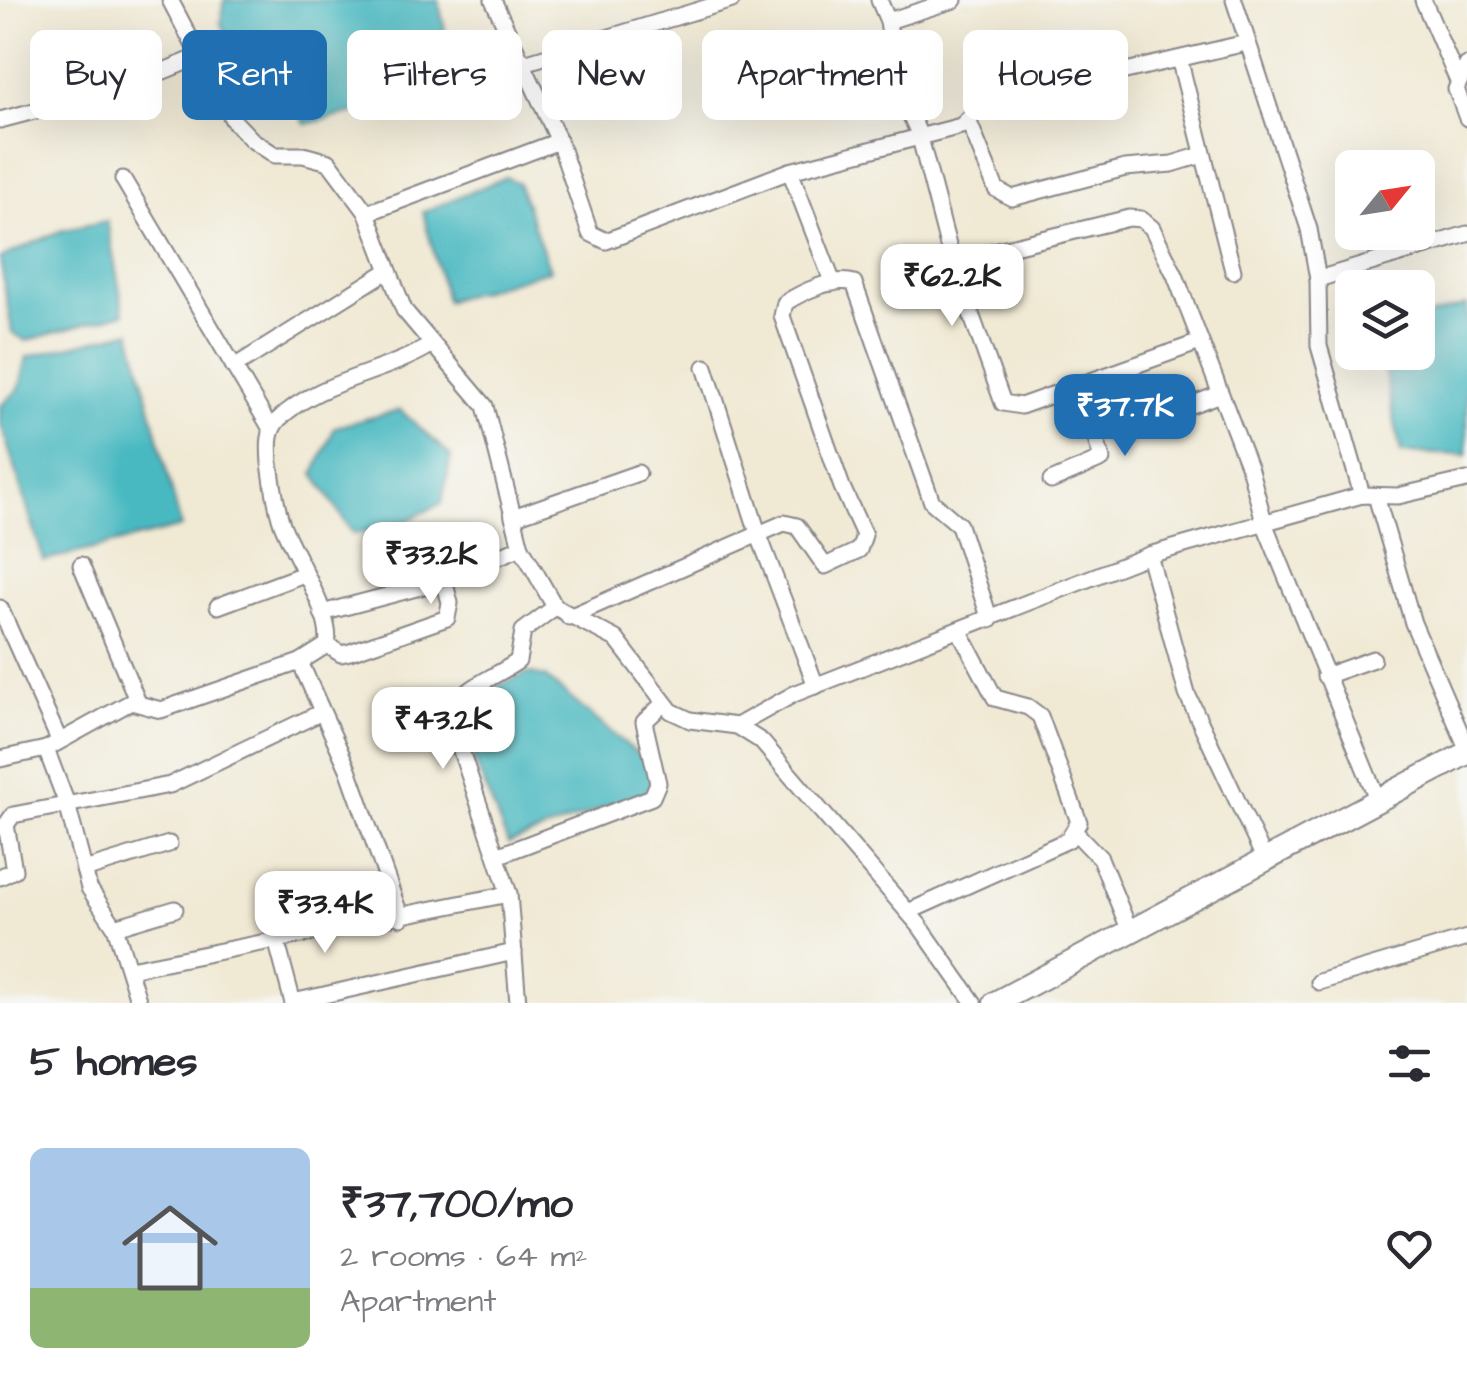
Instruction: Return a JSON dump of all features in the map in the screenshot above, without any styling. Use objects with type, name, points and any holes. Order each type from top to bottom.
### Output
[{"type":"main road","points":[[995,1003],[1467,751]]},
{"type":"street","points":[[170,0],[185,30]]},
{"type":"street","points":[[493,0],[559,141],[590,233],[606,242],[790,171],[969,122],[977,107],[984,104],[1246,44]]},
{"type":"street","points":[[524,64],[732,0]]},
{"type":"street","points":[[879,0],[888,20],[891,64],[919,134],[952,261],[1003,403],[1021,406],[1080,388],[1200,342]]},
{"type":"street","points":[[888,20],[954,0]]},
{"type":"street","points":[[1234,0],[1306,218],[1318,279],[1319,346],[1413,623],[1467,751]]},
{"type":"street","points":[[1424,0],[1456,79],[1467,118]]},
{"type":"street","points":[[1180,62],[1233,271]]},
{"type":"street","points":[[0,120],[122,88],[182,64]]},
{"type":"street","points":[[1456,79],[1467,64]]},
{"type":"street","points":[[233,120],[252,140],[276,155],[304,154],[329,162],[367,212],[386,272],[404,310],[485,406],[521,547],[562,612],[616,639],[632,654],[663,704],[690,720],[738,726],[761,741],[908,912],[974,1003]]},
{"type":"street","points":[[969,122],[996,189],[1012,198],[1125,168],[1172,164],[1202,154]]},
{"type":"street","points":[[367,212],[559,141]]},
{"type":"street","points":[[790,171],[833,283]]},
{"type":"street","points":[[81,565],[136,700],[161,710],[300,662],[327,646],[330,635],[274,497],[271,429],[123,179]]},
{"type":"street","points":[[952,261],[1129,218],[1141,219],[1152,228],[1250,470],[1265,525],[1378,801]]},
{"type":"street","points":[[1318,279],[1467,234]]},
{"type":"street","points":[[234,367],[386,272]]},
{"type":"street","points":[[518,1003],[509,894],[456,741],[454,705],[465,693],[518,661],[523,631],[758,533],[790,523],[825,566],[860,550],[865,542],[782,316],[784,303],[796,295],[833,283],[854,283],[919,471],[936,508],[959,526],[990,620]]},
{"type":"street","points":[[271,429],[280,418],[334,386],[399,363],[431,344]]},
{"type":"street","points":[[705,367],[758,533],[816,686]]},
{"type":"street","points":[[1051,481],[1102,459],[1080,388]]},
{"type":"street","points":[[1138,425],[1220,394]]},
{"type":"street","points":[[513,516],[638,473]]},
{"type":"street","points":[[738,726],[816,686],[1148,555],[1214,534],[1265,525],[1369,496],[1467,480]]},
{"type":"street","points":[[322,613],[444,580],[521,547]]},
{"type":"street","points":[[1148,555],[1187,694],[1265,860]]},
{"type":"street","points":[[218,606],[304,574]]},
{"type":"street","points":[[327,646],[342,654],[447,618],[450,603],[444,580]]},
{"type":"street","points":[[0,608],[52,745],[92,897],[115,927],[140,1003]]},
{"type":"street","points":[[908,912],[1076,833],[1079,822],[1040,716],[1028,707],[995,698],[960,630]]},
{"type":"street","points":[[1326,676],[1373,659]]},
{"type":"street","points":[[300,662],[402,918]]},
{"type":"street","points":[[0,759],[52,745],[136,700]]},
{"type":"street","points":[[497,856],[652,797],[658,784],[644,722],[663,704]]},
{"type":"street","points":[[0,877],[14,870],[8,820],[20,812],[170,785],[322,712]]},
{"type":"street","points":[[1076,833],[1100,858],[1129,929]]},
{"type":"street","points":[[84,870],[169,844]]},
{"type":"street","points":[[130,969],[277,943],[509,894]]},
{"type":"street","points":[[115,927],[175,909]]},
{"type":"street","points":[[1319,982],[1467,938]]},
{"type":"street","points":[[277,943],[293,1003],[514,952]]},
{"type":"water","points":[[224,0],[438,0],[445,30],[347,30],[347,114],[327,119],[327,30],[224,30],[221,24]]},
{"type":"water","points":[[506,177],[518,183],[550,270],[446,301],[423,212]]},
{"type":"water","points":[[107,221],[124,313],[26,341],[12,332],[0,258],[60,231]]},
{"type":"water","points":[[1467,305],[1467,455],[1401,453],[1384,370],[1435,370],[1435,314]]},
{"type":"water","points":[[131,331],[181,527],[44,561],[0,421],[0,406],[19,389],[27,357]]},
{"type":"water","points":[[400,410],[451,456],[442,503],[395,527],[353,534],[314,474],[335,427]]},
{"type":"water","points":[[527,673],[545,677],[652,766],[652,791],[508,844],[458,720],[473,697]]}]
